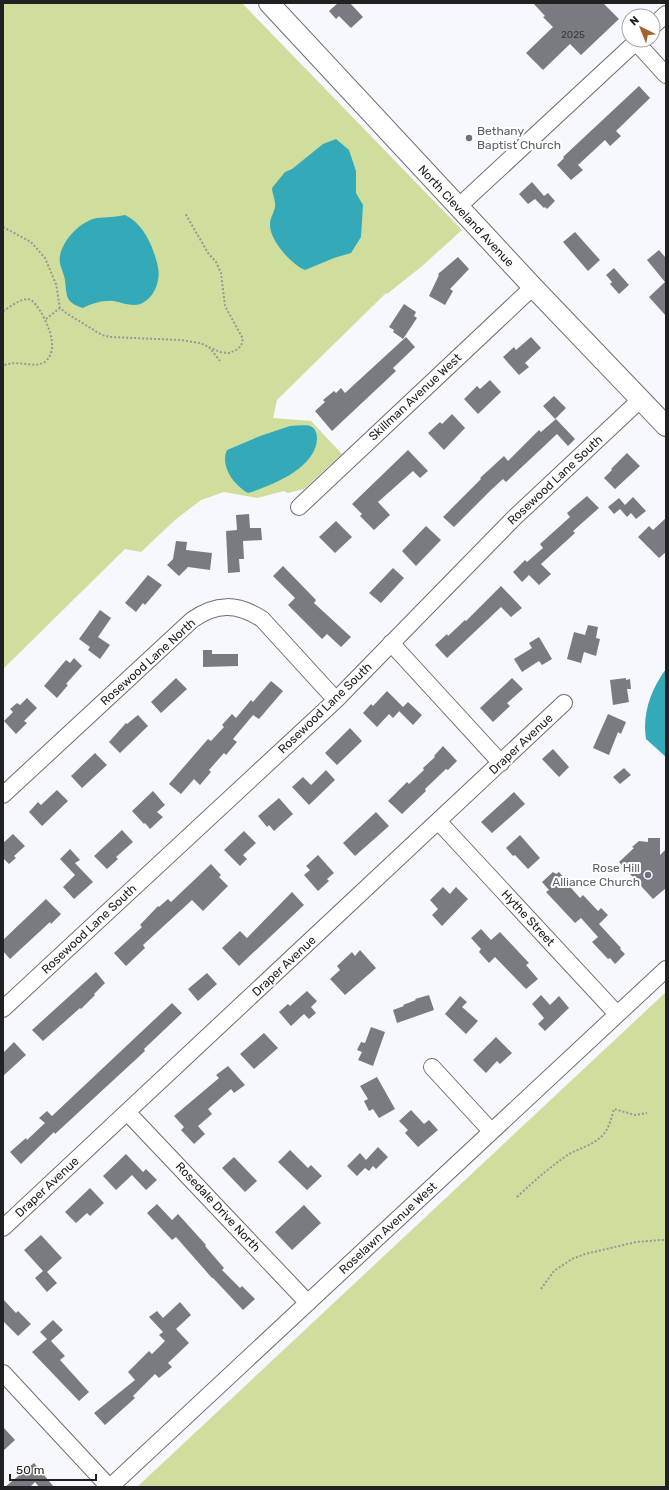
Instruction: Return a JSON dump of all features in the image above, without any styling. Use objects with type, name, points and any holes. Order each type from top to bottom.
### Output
[{"type":"main road","name":"North Cleveland Avenue","points":[[276,5],[458,208],[666,426]]},
{"type":"street","points":[[458,208],[629,48]]},
{"type":"street","points":[[643,48],[666,75]]},
{"type":"street","name":"Skillman Avenue West","points":[[299,507],[533,287]]},
{"type":"street","name":"Rosewood Lane South","points":[[3,1009],[336,700],[514,518],[641,399]]},
{"type":"street","name":"Rosewood Lane North","points":[[3,795],[192,620],[202,613],[214,609],[227,607],[239,608],[251,612],[262,619],[336,700]]},
{"type":"street","points":[[391,643],[501,763]]},
{"type":"street","name":"Draper Avenue","points":[[3,1228],[564,704]]},
{"type":"street","name":"Hythe Street","points":[[438,822],[617,1014]]},
{"type":"street","name":"Roselawn Avenue West","points":[[110,1487],[666,969]]},
{"type":"street","points":[[432,1068],[491,1132]]},
{"type":"street","name":"Rosedale Drive North","points":[[127,1112],[308,1303]]},
{"type":"street","points":[[3,1374],[110,1487]]},
{"type":"path","points":[[3,227],[31,242],[45,258],[56,284],[60,308],[102,335],[110,337],[180,340],[200,343],[220,352],[229,353],[241,346],[243,339],[225,306],[221,273],[216,262],[208,253],[185,213]]},
{"type":"path","points":[[3,311],[22,300],[28,299],[32,301],[46,319],[50,332],[52,348],[47,360],[42,364],[35,365],[16,362],[3,366]]},
{"type":"path","points":[[46,319],[60,308]]},
{"type":"path","points":[[208,346],[220,361]]},
{"type":"path","points":[[517,1197],[545,1171],[571,1153],[602,1136],[609,1126],[614,1109],[635,1115],[647,1113]]},
{"type":"path","points":[[540,1288],[554,1271],[572,1259],[585,1254],[636,1242],[666,1240]]},
{"type":"green space","points":[[3,3],[242,3],[462,230],[421,267],[387,294],[386,293],[277,400],[273,418],[311,421],[342,454],[304,489],[288,493],[284,491],[257,498],[224,492],[201,500],[175,520],[141,552],[125,549],[3,669]],"holes":[[[312,426],[317,432],[248,493],[241,489],[233,480],[229,469],[228,450],[260,436]]]},
{"type":"green space","points":[[666,992],[666,1487],[137,1487]]},
{"type":"water","points":[[336,139],[349,150],[356,171],[356,193],[363,205],[361,237],[351,253],[334,258],[305,270],[294,263],[282,251],[273,237],[270,224],[275,204],[272,188],[285,172],[292,169],[323,144]]},
{"type":"water","points":[[125,215],[135,222],[143,231],[154,253],[159,277],[153,293],[147,300],[139,304],[131,305],[116,301],[105,301],[83,308],[77,306],[68,298],[60,262],[60,256],[65,243],[79,227],[91,220]]},
{"type":"water","points":[[305,425],[315,429],[317,439],[315,449],[309,459],[291,474],[268,486],[248,493],[237,485],[229,474],[225,462],[227,450],[260,436],[290,426]]},
{"type":"water","points":[[666,669],[666,757],[646,739],[645,720],[652,693]]},
{"type":"building","points":[[338,3],[350,3],[363,17],[351,28],[339,16],[336,19],[329,11]]},
{"type":"building","points":[[533,3],[603,3],[619,19],[581,55],[570,44],[543,70],[526,53],[553,27],[543,17],[545,16]]},
{"type":"building","points":[[639,86],[650,98],[616,131],[621,136],[610,146],[605,140],[578,165],[583,170],[571,180],[557,165],[564,158],[563,157]]},
{"type":"building","points":[[532,182],[544,196],[548,193],[555,201],[547,209],[535,199],[528,204],[519,194]]},
{"type":"building","points":[[575,232],[600,260],[588,271],[563,242]]},
{"type":"building","points":[[659,250],[666,258],[666,316],[649,297],[665,282],[647,260]]},
{"type":"building","points":[[458,257],[469,269],[450,289],[453,291],[445,305],[429,296],[439,275],[438,274]]},
{"type":"building","points":[[614,268],[629,285],[619,294],[610,284],[612,282],[606,275]]},
{"type":"building","points":[[404,304],[416,312],[414,316],[417,318],[403,339],[389,327]]},
{"type":"building","points":[[406,337],[415,347],[393,368],[396,371],[332,431],[315,411],[325,402],[323,400],[334,391],[336,393],[341,388],[345,393]]},
{"type":"building","points":[[531,337],[541,348],[525,363],[529,367],[519,375],[503,357],[514,347],[516,350]]},
{"type":"building","points":[[490,380],[501,392],[478,414],[464,399],[477,386],[480,389]]},
{"type":"building","points":[[554,396],[566,408],[555,419],[543,406]]},
{"type":"building","points":[[452,414],[465,428],[444,450],[428,433],[440,422],[442,424]]},
{"type":"building","points":[[556,419],[575,439],[568,446],[557,434],[506,482],[503,479],[454,527],[443,517],[481,479],[480,478],[504,456],[508,461],[539,430],[541,432]]},
{"type":"building","points":[[408,450],[428,471],[420,478],[413,471],[378,502],[390,515],[374,530],[360,516],[362,514],[352,504]]},
{"type":"building","points":[[627,453],[640,466],[615,489],[604,478]]},
{"type":"building","points":[[587,496],[599,508],[573,531],[575,533],[541,564],[551,574],[539,585],[529,575],[522,582],[513,572],[525,560],[527,562],[543,548],[540,544],[570,517],[567,513]]},
{"type":"building","points":[[633,497],[646,511],[636,519],[631,513],[627,517],[620,509],[614,514],[608,507],[619,498],[625,505]]},
{"type":"building","points":[[249,514],[250,528],[261,528],[262,540],[243,541],[244,559],[239,559],[240,572],[228,573],[226,531],[237,530],[236,515]]},
{"type":"building","points":[[666,518],[666,552],[659,558],[638,537],[649,526],[653,530]]},
{"type":"building","points":[[336,521],[352,537],[335,553],[319,537]]},
{"type":"building","points":[[426,526],[441,540],[416,566],[402,551]]},
{"type":"building","points":[[176,541],[187,542],[186,550],[212,553],[210,570],[188,567],[179,576],[167,565],[173,559]]},
{"type":"building","points":[[283,566],[316,600],[314,603],[351,637],[341,647],[327,634],[322,639],[288,605],[295,598],[273,576]]},
{"type":"building","points":[[393,568],[404,578],[381,603],[369,593]]},
{"type":"building","points":[[148,575],[162,585],[145,605],[143,603],[136,612],[125,603]]},
{"type":"building","points":[[501,586],[522,608],[511,617],[501,607],[447,658],[435,645],[447,634],[448,636],[465,620],[466,621]]},
{"type":"building","points":[[100,610],[111,618],[98,637],[110,645],[100,659],[88,650],[90,647],[79,639]]},
{"type":"building","points":[[588,625],[598,627],[596,638],[600,639],[596,656],[584,652],[581,663],[567,659],[574,632],[585,635]]},
{"type":"building","points":[[539,637],[552,659],[542,665],[539,661],[522,672],[514,659],[532,648],[529,643]]},
{"type":"building","points":[[203,650],[212,650],[212,654],[238,654],[238,666],[203,667]]},
{"type":"building","points":[[74,658],[82,666],[66,684],[68,685],[57,698],[44,686],[66,660],[70,663]]},
{"type":"building","points":[[176,678],[187,689],[161,713],[151,702]]},
{"type":"building","points":[[512,678],[523,689],[507,703],[510,706],[493,722],[480,708]]},
{"type":"building","points":[[626,678],[626,680],[630,679],[631,689],[627,689],[629,702],[613,705],[610,680]]},
{"type":"building","points":[[271,681],[283,691],[259,719],[253,715],[233,739],[237,742],[226,755],[224,753],[209,770],[211,772],[200,785],[194,779],[181,794],[169,784],[208,739],[211,741],[224,727],[222,725],[232,714],[236,718],[251,700],[253,702]]},
{"type":"building","points":[[387,691],[403,707],[393,718],[389,714],[377,727],[363,713],[371,704],[373,706]]},
{"type":"building","points":[[27,698],[37,708],[24,721],[27,723],[16,734],[4,721],[13,712],[10,709],[17,703],[20,705]]},
{"type":"building","points":[[408,702],[422,715],[413,725],[399,711]]},
{"type":"building","points":[[608,714],[626,722],[621,734],[618,732],[609,755],[593,748]]},
{"type":"building","points":[[138,715],[148,726],[120,753],[109,742],[126,723],[127,724]]},
{"type":"building","points":[[350,728],[362,741],[337,765],[325,753]]},
{"type":"building","points":[[443,746],[457,761],[448,770],[446,769],[425,789],[426,791],[402,814],[388,801],[407,782],[409,784],[424,770],[423,768],[435,757],[434,756]]},
{"type":"building","points":[[553,749],[569,767],[559,777],[542,759]]},
{"type":"building","points":[[95,753],[107,765],[82,788],[71,776]]},
{"type":"building","points":[[624,768],[631,775],[620,784],[613,777]]},
{"type":"building","points":[[326,770],[335,780],[309,805],[292,787],[303,777],[311,785]]},
{"type":"building","points":[[57,790],[68,801],[42,826],[29,812],[38,802],[41,805]]},
{"type":"building","points":[[153,791],[165,805],[157,812],[163,817],[150,829],[132,811]]},
{"type":"building","points":[[514,792],[525,804],[492,833],[481,822]]},
{"type":"building","points":[[279,798],[293,814],[274,831],[269,825],[267,827],[258,816]]},
{"type":"building","points":[[376,812],[389,826],[355,856],[343,843]]},
{"type":"building","points":[[122,830],[133,842],[116,857],[118,859],[107,869],[94,856]]},
{"type":"building","points":[[244,831],[256,843],[243,855],[247,859],[240,866],[224,850]]},
{"type":"building","points":[[13,834],[25,846],[14,856],[16,858],[9,864],[3,858],[3,843]]},
{"type":"building","points":[[520,835],[540,858],[528,869],[506,848]]},
{"type":"building","name":"Rose Hill Alliance Church","points":[[648,838],[660,838],[660,855],[666,849],[666,888],[653,899],[619,862],[634,848],[632,847],[639,841],[648,842]]},
{"type":"building","points":[[70,849],[80,860],[75,863],[93,882],[74,899],[63,887],[75,875],[60,859]]},
{"type":"building","points":[[318,855],[334,873],[327,879],[329,881],[318,891],[304,875],[310,870],[306,866]]},
{"type":"building","points":[[211,864],[221,875],[219,877],[228,886],[203,911],[192,900],[143,945],[145,948],[126,966],[114,953],[142,927],[140,925],[158,906],[159,907],[168,899],[171,902]]},
{"type":"building","points":[[553,872],[556,874],[559,872],[580,898],[583,895],[598,911],[601,908],[608,915],[599,924],[625,954],[615,964],[610,958],[608,959],[592,942],[598,937],[581,918],[575,923],[546,892],[549,890],[542,882]]},
{"type":"building","points":[[443,887],[450,894],[456,887],[468,899],[442,926],[432,915],[438,909],[430,900]]},
{"type":"building","points":[[292,892],[304,905],[239,966],[222,948],[240,931],[247,938]]},
{"type":"building","points":[[46,899],[61,914],[51,924],[50,922],[10,959],[3,951],[3,940]]},
{"type":"building","points":[[481,929],[491,940],[500,932],[529,963],[526,965],[538,979],[526,989],[495,957],[489,963],[479,952],[481,949],[471,938]]},
{"type":"building","points":[[360,950],[376,968],[345,995],[330,979],[340,970],[337,966],[352,952],[355,956]]},
{"type":"building","points":[[96,972],[105,983],[81,1009],[80,1008],[43,1041],[32,1030]]},
{"type":"building","points":[[207,973],[217,984],[198,1001],[188,989]]},
{"type":"building","points":[[307,991],[317,1001],[311,1007],[316,1013],[309,1019],[304,1014],[291,1026],[279,1012],[288,1004],[290,1006]]},
{"type":"building","points":[[429,995],[434,1010],[397,1023],[393,1010],[416,1000],[415,999]]},
{"type":"building","points":[[541,995],[550,1005],[559,996],[569,1008],[545,1031],[538,1024],[544,1018],[532,1004]]},
{"type":"building","points":[[460,996],[467,1002],[462,1007],[478,1021],[466,1034],[445,1014]]},
{"type":"building","points":[[172,1003],[182,1013],[144,1049],[145,1051],[55,1134],[54,1132],[21,1164],[10,1152],[26,1138],[27,1140],[45,1123],[39,1118],[47,1111],[52,1116]]},
{"type":"building","points":[[371,1027],[385,1032],[373,1066],[358,1060],[362,1052],[357,1050],[361,1042],[365,1043]]},
{"type":"building","points":[[264,1033],[278,1048],[254,1069],[240,1054]]},
{"type":"building","points":[[496,1037],[512,1053],[500,1064],[497,1061],[486,1073],[473,1060]]},
{"type":"building","points":[[14,1042],[26,1055],[3,1076],[3,1053]]},
{"type":"building","points":[[228,1066],[245,1085],[234,1093],[231,1089],[208,1109],[212,1114],[198,1126],[205,1134],[194,1144],[181,1130],[184,1127],[174,1116],[219,1078],[216,1075]]},
{"type":"building","points":[[377,1077],[395,1109],[379,1118],[373,1109],[369,1111],[364,1101],[368,1099],[360,1086]]},
{"type":"building","points":[[411,1110],[424,1124],[429,1120],[438,1130],[418,1147],[405,1133],[408,1130],[399,1121]]},
{"type":"building","points":[[378,1147],[388,1157],[376,1169],[373,1166],[369,1171],[365,1168],[357,1176],[347,1166],[360,1153],[366,1160]]},
{"type":"building","points":[[290,1150],[308,1168],[311,1165],[322,1176],[307,1190],[278,1162]]},
{"type":"building","points":[[126,1154],[143,1172],[146,1169],[157,1180],[146,1190],[132,1175],[116,1190],[103,1176]]},
{"type":"building","points":[[234,1157],[257,1181],[245,1192],[222,1168]]},
{"type":"building","points":[[90,1188],[104,1203],[90,1216],[87,1213],[76,1223],[65,1212]]},
{"type":"building","points":[[157,1204],[172,1220],[178,1214],[206,1245],[205,1246],[224,1268],[222,1270],[240,1288],[242,1286],[255,1299],[243,1310],[212,1278],[176,1237],[172,1240],[147,1213]]},
{"type":"building","points":[[304,1205],[321,1223],[292,1250],[275,1232]]},
{"type":"building","points":[[41,1235],[62,1258],[47,1272],[57,1283],[47,1292],[35,1278],[43,1271],[24,1250]]},
{"type":"building","points":[[3,1299],[16,1313],[18,1311],[31,1324],[18,1336],[3,1321]]},
{"type":"building","points":[[180,1302],[191,1315],[176,1329],[189,1343],[168,1363],[172,1367],[159,1378],[155,1374],[133,1396],[135,1398],[105,1425],[94,1413],[135,1380],[128,1372],[149,1351],[152,1354],[165,1341],[159,1335],[163,1332],[149,1317],[157,1311],[163,1318]]},
{"type":"building","points":[[53,1320],[63,1330],[51,1341],[65,1356],[60,1360],[89,1392],[79,1401],[32,1352],[47,1339],[40,1332]]},
{"type":"building","points":[[3,1427],[15,1440],[3,1451]]},
{"type":"building","points":[[34,1463],[54,1487],[39,1487],[35,1482],[30,1487],[5,1487]]},
{"type":"place","name":"Bethany Baptist Church","points":[[469,138]]},
{"type":"place","name":"Rose Hill Alliance Church","points":[[648,875]]}]
